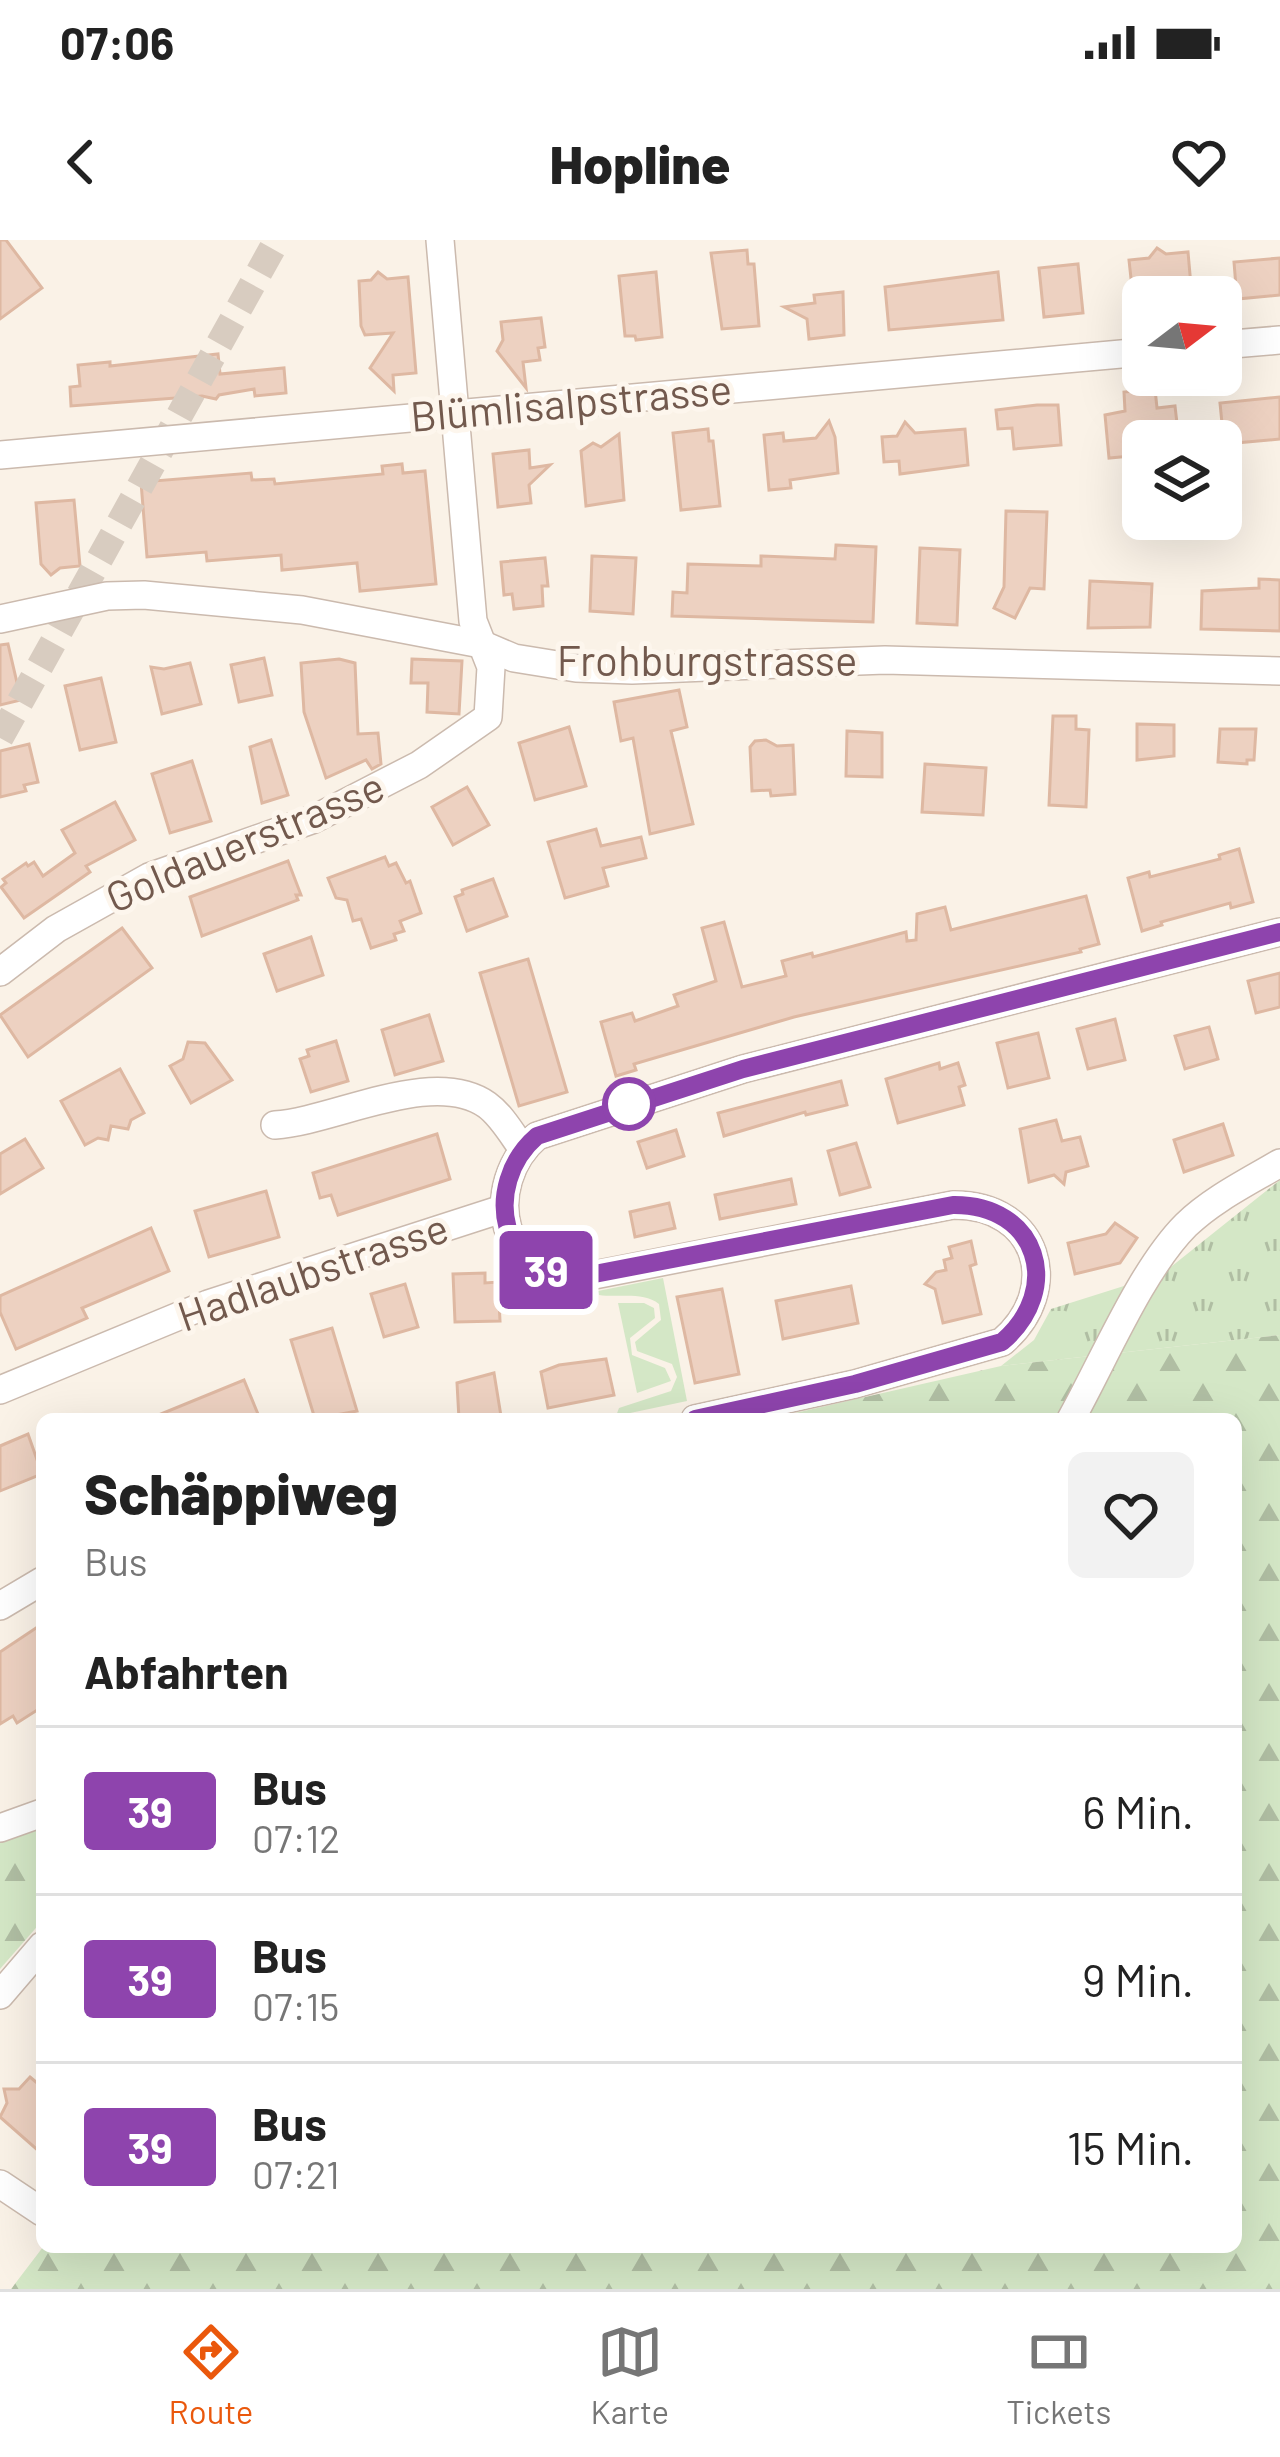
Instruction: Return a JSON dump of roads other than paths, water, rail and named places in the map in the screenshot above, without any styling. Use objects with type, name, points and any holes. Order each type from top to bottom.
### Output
[{"type":"street","name":"Goldauerstrasse","points":[[0,972],[56,929],[149,877],[314,818],[419,766],[472,731],[490,711],[491,667],[473,621],[440,240]]},
{"type":"street","points":[[1242,343],[1280,340]]},
{"type":"street","name":"Blümlisalpstrasse","points":[[0,455],[1122,354]]},
{"type":"street","name":"Frohburgstrasse","points":[[0,619],[106,596],[187,597],[302,610],[482,644],[514,658],[614,669],[884,660],[1280,671]]},
{"type":"street","points":[[275,1124],[304,1123],[422,1092],[450,1094],[486,1105],[522,1148],[555,1127],[743,1069],[1280,932]]},
{"type":"street","name":"Hadlaubstrasse","points":[[0,1390],[208,1304],[502,1209],[503,1189],[522,1148]]},
{"type":"street","points":[[1074,1413],[1138,1297],[1184,1228],[1216,1201],[1274,1167]]},
{"type":"street","points":[[502,1209],[510,1236],[524,1254],[546,1270],[572,1278],[953,1205],[996,1212],[1026,1240],[1037,1269],[1033,1305],[1021,1325],[1002,1342],[855,1384],[722,1413]]},
{"type":"street","points":[[0,1606],[36,1584]]},
{"type":"street","points":[[0,1828],[36,1816]]},
{"type":"street","points":[[0,1995],[36,1953]]},
{"type":"street","points":[[0,2184],[36,2208]]},
{"type":"tunnel","points":[[0,738],[277,240]]}]
